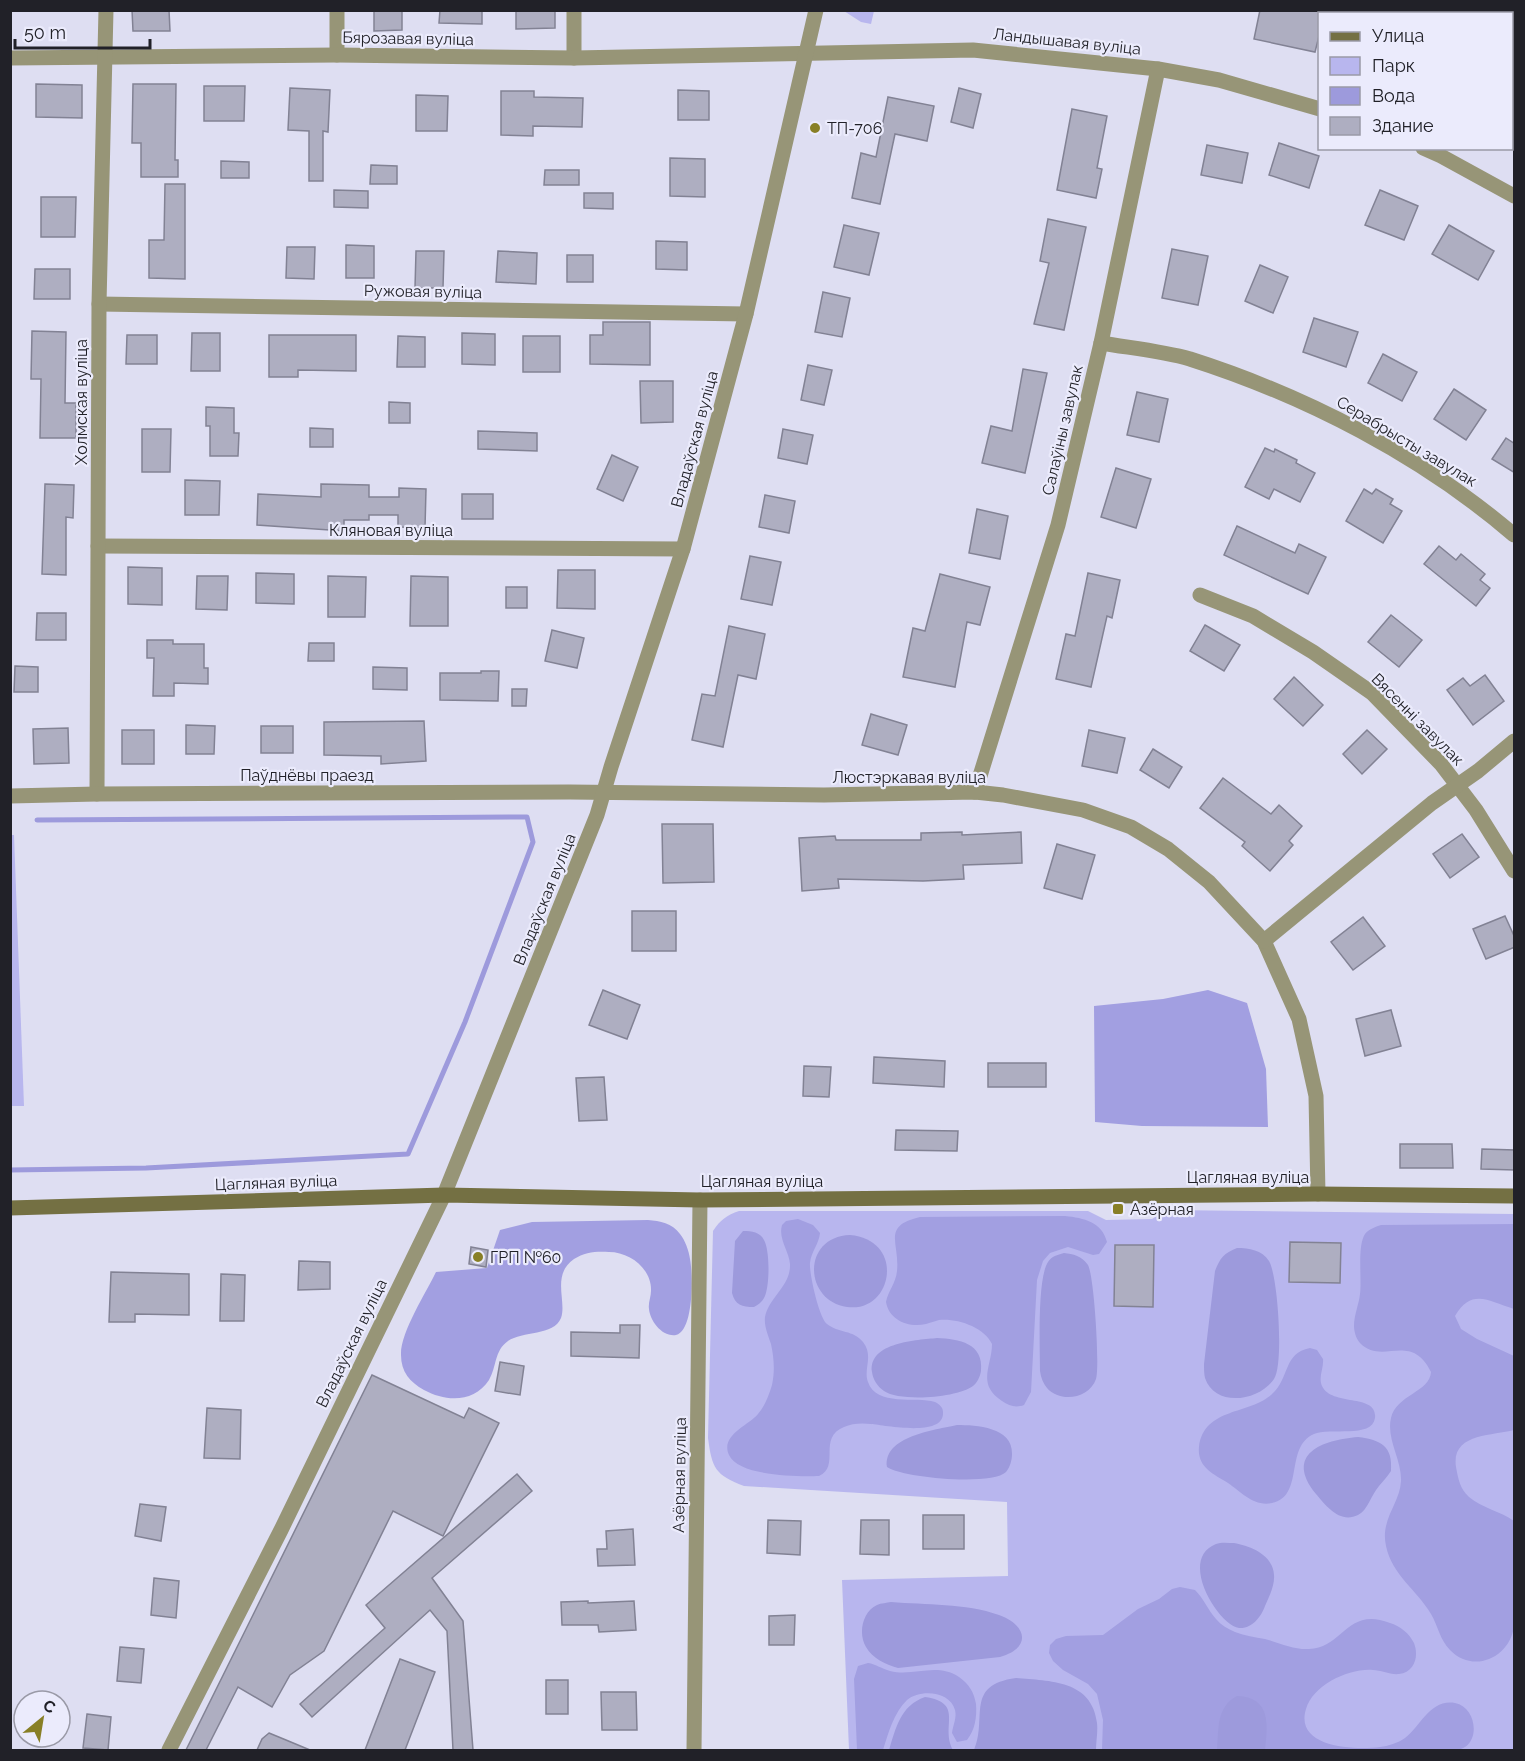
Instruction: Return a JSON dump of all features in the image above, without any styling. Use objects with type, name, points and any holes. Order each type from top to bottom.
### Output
[{"type":"street","name":"Холмская вуліца","points":[[97,794],[99,304],[107,58],[106,10]]},
{"type":"street","points":[[337,10],[337,55]]},
{"type":"street","points":[[574,10],[574,58]]},
{"type":"street","name":"Владаўская вуліца","points":[[169,1750],[281,1530],[444,1195],[597,815],[683,549],[746,314],[816,10]]},
{"type":"street","name":"Ландышавая вуліца","points":[[806,54],[973,50],[1158,69],[1219,80],[1318,108]]},
{"type":"street","name":"Бярозавая вуліца","points":[[10,58],[337,55],[574,58],[806,54]]},
{"type":"street","name":"Салаўіны завулак","points":[[975,792],[1058,525],[1101,343],[1158,69]]},
{"type":"street","points":[[1428,150],[1515,196]]},
{"type":"street","name":"Ружовая вуліца","points":[[99,304],[746,314]]},
{"type":"street","name":"Серабрысты завулак","points":[[1101,343],[1188,359],[1281,392],[1343,420],[1440,479],[1515,535]]},
{"type":"street","name":"Кляновая вуліца","points":[[98,546],[683,549]]},
{"type":"street","name":"Вясенні завулак","points":[[1200,596],[1253,616],[1313,652],[1372,693],[1441,764],[1515,871]]},
{"type":"street","points":[[1264,941],[1432,803],[1458,786],[1515,741]]},
{"type":"street","name":"Люстэркавая вуліца","points":[[604,792],[824,795],[975,792],[1083,810],[1131,827],[1168,849],[1209,882],[1264,941],[1302,1030],[1316,1096],[1318,1194]]},
{"type":"street","name":"Паўднёвы праезд","points":[[10,796],[604,792]]},
{"type":"street","name":"Цагляная вуліца","points":[[10,1208],[444,1195],[700,1200],[1318,1194],[1515,1196]]},
{"type":"street","name":"Азёрная вуліца","points":[[694,1750],[700,1200]]},
{"type":"green space","points":[[844,11],[874,11],[871,24],[861,22]]},
{"type":"green space","points":[[11,835],[14,835],[24,1106],[11,1106]]},
{"type":"green space","points":[[1167,1210],[1514,1214],[1514,1750],[849,1750],[842,1580],[1008,1576],[1007,1502],[744,1486],[721,1474],[711,1457],[708,1438],[713,1231],[724,1218],[739,1211],[1088,1211],[1106,1220],[1152,1219]]},
{"type":"shaded area","points":[[1462,11],[1514,11],[1514,39],[1513,12]]},
{"type":"shaded area","points":[[1208,990],[1247,1003],[1266,1069],[1268,1127],[1142,1126],[1095,1122],[1094,1006],[1163,999]]},
{"type":"shaded area","points":[[1065,1216],[1091,1222],[1105,1235],[1107,1242],[1099,1254],[1093,1255],[1068,1247],[1050,1253],[1043,1261],[1037,1280],[1031,1392],[1024,1405],[1007,1404],[994,1395],[989,1388],[987,1374],[992,1344],[976,1328],[962,1322],[946,1320],[919,1325],[906,1324],[891,1314],[886,1302],[897,1271],[895,1237],[900,1225],[920,1217]]},
{"type":"shaded area","points":[[798,1219],[813,1225],[820,1233],[810,1268],[818,1305],[824,1320],[836,1329],[855,1335],[863,1342],[868,1352],[867,1377],[872,1390],[888,1398],[935,1402],[941,1406],[943,1412],[941,1420],[925,1427],[861,1423],[844,1427],[832,1438],[828,1466],[819,1476],[770,1474],[756,1471],[735,1462],[727,1448],[732,1436],[760,1411],[772,1385],[773,1359],[765,1317],[789,1272],[789,1259],[781,1235],[782,1225],[786,1221]]},
{"type":"shaded area","points":[[648,1220],[673,1227],[682,1236],[688,1249],[691,1266],[691,1301],[686,1324],[676,1335],[662,1331],[654,1323],[649,1309],[650,1283],[644,1269],[638,1263],[617,1253],[591,1252],[574,1259],[563,1273],[561,1280],[562,1311],[557,1324],[545,1331],[514,1338],[503,1345],[489,1380],[476,1393],[459,1398],[441,1397],[414,1384],[407,1376],[401,1355],[402,1346],[414,1313],[436,1272],[487,1268],[500,1230],[532,1222]]},
{"type":"shaded area","points":[[1514,1224],[1514,1309],[1489,1300],[1475,1299],[1461,1307],[1455,1316],[1461,1329],[1514,1356],[1514,1430],[1485,1435],[1466,1442],[1456,1456],[1461,1487],[1466,1494],[1480,1504],[1514,1521],[1515,1618],[1511,1637],[1506,1647],[1498,1654],[1489,1659],[1469,1661],[1459,1657],[1447,1646],[1425,1605],[1399,1574],[1386,1546],[1386,1528],[1401,1481],[1392,1442],[1391,1418],[1399,1404],[1425,1384],[1431,1372],[1415,1353],[1369,1349],[1357,1339],[1354,1326],[1360,1294],[1360,1254],[1365,1234],[1381,1225]]},
{"type":"shaded area","points":[[1310,1348],[1317,1350],[1323,1359],[1321,1383],[1327,1392],[1369,1405],[1374,1410],[1375,1418],[1366,1428],[1321,1432],[1305,1440],[1299,1449],[1288,1491],[1282,1499],[1272,1503],[1259,1503],[1203,1465],[1199,1447],[1203,1434],[1218,1418],[1252,1406],[1272,1394],[1278,1388],[1295,1355]]},
{"type":"shaded area","points":[[1180,1587],[1195,1590],[1216,1619],[1230,1630],[1287,1646],[1309,1649],[1320,1647],[1354,1623],[1364,1620],[1376,1619],[1390,1623],[1407,1633],[1414,1643],[1416,1653],[1414,1663],[1409,1670],[1399,1674],[1376,1670],[1353,1672],[1333,1680],[1316,1692],[1306,1709],[1305,1722],[1309,1732],[1318,1739],[1342,1747],[1383,1747],[1405,1738],[1432,1709],[1446,1703],[1463,1706],[1469,1712],[1474,1728],[1473,1736],[1463,1748],[1455,1750],[1102,1750],[1103,1720],[1097,1694],[1088,1684],[1063,1670],[1053,1661],[1049,1653],[1050,1645],[1056,1639],[1066,1636],[1103,1635],[1138,1609],[1159,1599],[1172,1589]]},
{"type":"shaded area","points":[[868,1663],[899,1672],[942,1671],[963,1680],[971,1689],[976,1704],[975,1723],[967,1740],[957,1742],[952,1733],[956,1716],[952,1704],[941,1696],[927,1693],[913,1696],[902,1705],[892,1724],[883,1750],[857,1750],[854,1679],[858,1666]]},
{"type":"water","points":[[743,1231],[760,1235],[766,1245],[768,1278],[766,1293],[762,1301],[754,1307],[740,1304],[732,1293],[735,1241]]},
{"type":"water","points":[[850,1235],[868,1240],[880,1249],[886,1262],[887,1275],[883,1288],[875,1299],[863,1306],[847,1307],[833,1302],[822,1294],[816,1282],[814,1270],[816,1257],[823,1246],[834,1238]]},
{"type":"water","points":[[1237,1248],[1255,1250],[1269,1261],[1275,1284],[1279,1320],[1279,1357],[1274,1379],[1258,1392],[1238,1398],[1218,1394],[1210,1388],[1205,1378],[1204,1366],[1215,1271],[1223,1256]]},
{"type":"water","points":[[1064,1253],[1083,1259],[1088,1265],[1097,1340],[1096,1379],[1087,1391],[1074,1397],[1059,1396],[1053,1393],[1042,1380],[1040,1371],[1040,1314],[1044,1271],[1051,1258]]},
{"type":"water","points":[[937,1338],[961,1341],[968,1344],[978,1354],[981,1371],[973,1386],[942,1396],[902,1397],[884,1391],[873,1378],[873,1362],[878,1354],[886,1349],[896,1344]]},
{"type":"water","points":[[957,1425],[992,1429],[1006,1438],[1011,1445],[1012,1454],[1006,1472],[984,1479],[947,1479],[910,1474],[887,1467],[888,1456],[893,1448],[902,1441],[924,1432]]},
{"type":"water","points":[[1358,1437],[1379,1442],[1388,1450],[1391,1471],[1361,1513],[1345,1517],[1334,1512],[1320,1499],[1307,1480],[1304,1469],[1306,1459],[1320,1446]]},
{"type":"water","points":[[1218,1543],[1234,1543],[1254,1549],[1265,1557],[1273,1568],[1274,1575],[1274,1583],[1261,1614],[1255,1622],[1244,1628],[1231,1624],[1221,1616],[1205,1591],[1201,1577],[1200,1563],[1205,1552]]},
{"type":"water","points":[[891,1602],[959,1606],[999,1615],[1008,1619],[1020,1630],[1021,1642],[1010,1653],[1000,1657],[898,1668],[872,1655],[862,1636],[865,1618],[872,1608]]},
{"type":"water","points":[[1016,1678],[1055,1682],[1078,1691],[1087,1698],[1097,1723],[1096,1750],[974,1750],[984,1695],[989,1688],[1000,1682]]},
{"type":"water","points":[[1237,1696],[1256,1701],[1262,1707],[1267,1731],[1265,1750],[1217,1750],[1222,1712],[1225,1706]]},
{"type":"water","points":[[925,1697],[937,1700],[948,1710],[950,1741],[953,1750],[889,1750],[904,1712]]},
{"type":"building","points":[[132,10],[169,10],[170,31],[133,31]]},
{"type":"building","points":[[374,10],[402,10],[402,30],[374,31]]},
{"type":"building","points":[[440,10],[482,10],[482,24],[439,23]]},
{"type":"building","points":[[516,10],[555,10],[555,28],[516,29]]},
{"type":"building","points":[[1260,10],[1320,10],[1315,52],[1254,39]]},
{"type":"building","points":[[36,84],[82,85],[82,118],[36,117]]},
{"type":"building","points":[[133,84],[176,84],[175,160],[178,160],[178,177],[141,177],[141,143],[132,143]]},
{"type":"building","points":[[204,86],[245,86],[244,121],[204,121]]},
{"type":"building","points":[[290,88],[330,90],[328,132],[323,131],[323,181],[309,181],[309,131],[288,130]]},
{"type":"building","points":[[959,88],[981,94],[973,128],[951,122]]},
{"type":"building","points":[[678,90],[709,91],[709,120],[678,120]]},
{"type":"building","points":[[501,91],[534,91],[534,97],[583,98],[582,127],[533,126],[533,136],[501,135]]},
{"type":"building","points":[[416,95],[448,96],[447,131],[416,131]]},
{"type":"building","points":[[888,97],[934,106],[927,141],[895,134],[880,204],[852,198],[861,153],[876,157]]},
{"type":"building","points":[[1072,109],[1107,116],[1097,168],[1102,169],[1096,198],[1057,190]]},
{"type":"building","points":[[1279,143],[1319,156],[1309,188],[1269,175]]},
{"type":"building","points":[[1207,145],[1248,153],[1242,183],[1201,175]]},
{"type":"building","points":[[670,158],[705,159],[705,197],[670,196]]},
{"type":"building","points":[[221,161],[249,162],[249,178],[221,178]]},
{"type":"building","points":[[371,165],[397,166],[397,184],[370,184]]},
{"type":"building","points":[[545,170],[579,170],[579,185],[544,185]]},
{"type":"building","points":[[165,184],[185,184],[185,279],[149,278],[149,240],[164,240]]},
{"type":"building","points":[[334,190],[368,191],[368,208],[334,207]]},
{"type":"building","points":[[1380,190],[1418,206],[1404,240],[1365,225]]},
{"type":"building","points":[[584,193],[613,193],[613,209],[584,208]]},
{"type":"building","points":[[41,197],[76,197],[75,237],[41,237]]},
{"type":"building","points":[[1048,219],[1086,227],[1064,330],[1034,324],[1049,263],[1040,261]]},
{"type":"building","points":[[844,225],[879,233],[869,275],[834,267]]},
{"type":"building","points":[[1449,225],[1494,251],[1478,280],[1432,254]]},
{"type":"building","points":[[656,241],[687,242],[687,270],[656,269]]},
{"type":"building","points":[[346,245],[374,246],[374,278],[346,278]]},
{"type":"building","points":[[287,247],[315,247],[314,279],[286,278]]},
{"type":"building","points":[[1172,249],[1208,256],[1198,305],[1162,298]]},
{"type":"building","points":[[416,251],[444,251],[443,288],[415,288]]},
{"type":"building","points":[[498,251],[537,253],[536,284],[496,282]]},
{"type":"building","points":[[567,255],[593,255],[593,282],[567,282]]},
{"type":"building","points":[[1260,265],[1288,277],[1273,313],[1245,301]]},
{"type":"building","points":[[35,269],[70,269],[70,299],[34,299]]},
{"type":"building","points":[[823,292],[850,298],[842,337],[815,332]]},
{"type":"building","points":[[1314,318],[1358,332],[1346,367],[1303,352]]},
{"type":"building","points":[[603,322],[650,322],[650,365],[590,364],[590,335],[603,335]]},
{"type":"building","points":[[32,331],[66,332],[65,403],[76,403],[76,438],[40,438],[41,379],[31,379]]},
{"type":"building","points":[[192,333],[220,333],[220,371],[191,371]]},
{"type":"building","points":[[462,333],[495,334],[495,365],[462,364]]},
{"type":"building","points":[[127,335],[157,335],[157,364],[126,364]]},
{"type":"building","points":[[269,335],[356,335],[356,371],[298,370],[298,377],[269,377]]},
{"type":"building","points":[[398,336],[425,337],[425,367],[397,367]]},
{"type":"building","points":[[523,336],[560,336],[560,372],[523,372]]},
{"type":"building","points":[[1383,354],[1417,372],[1402,401],[1368,383]]},
{"type":"building","points":[[808,365],[832,370],[824,405],[801,400]]},
{"type":"building","points":[[1023,369],[1047,373],[1025,473],[982,463],[991,426],[1012,431]]},
{"type":"building","points":[[640,381],[673,381],[673,422],[641,423]]},
{"type":"building","points":[[1454,389],[1486,410],[1466,440],[1434,419]]},
{"type":"building","points":[[1137,392],[1168,399],[1159,442],[1127,435]]},
{"type":"building","points":[[389,402],[410,403],[410,423],[389,423]]},
{"type":"building","points":[[206,407],[234,408],[234,433],[239,433],[238,456],[210,456],[210,426],[206,426]]},
{"type":"building","points":[[310,428],[333,429],[333,447],[310,447]]},
{"type":"building","points":[[142,429],[171,429],[170,472],[142,472]]},
{"type":"building","points":[[783,429],[813,435],[807,464],[778,458]]},
{"type":"building","points":[[478,431],[537,433],[537,451],[478,449]]},
{"type":"building","points":[[1506,438],[1515,444],[1515,473],[1492,459]]},
{"type":"building","points":[[1265,448],[1274,452],[1275,449],[1297,460],[1296,463],[1315,473],[1300,502],[1274,489],[1269,499],[1245,487]]},
{"type":"building","points":[[612,455],[638,467],[623,501],[597,489]]},
{"type":"building","points":[[1116,468],[1151,479],[1136,528],[1101,517]]},
{"type":"building","points":[[185,480],[220,481],[219,515],[185,515]]},
{"type":"building","points":[[45,484],[74,485],[73,518],[66,517],[66,575],[42,574]]},
{"type":"building","points":[[321,484],[369,485],[369,497],[399,497],[399,488],[426,489],[425,528],[398,527],[398,515],[369,515],[369,520],[344,520],[344,531],[257,525],[258,494],[321,497]]},
{"type":"building","points":[[1364,489],[1372,494],[1376,489],[1393,499],[1390,504],[1402,511],[1383,543],[1346,521]]},
{"type":"building","points":[[462,494],[493,494],[493,519],[462,519]]},
{"type":"building","points":[[765,495],[795,501],[789,533],[759,527]]},
{"type":"building","points":[[977,509],[1008,516],[1000,559],[969,553]]},
{"type":"building","points":[[1237,526],[1295,553],[1299,544],[1326,557],[1308,594],[1224,555]]},
{"type":"building","points":[[1439,546],[1456,560],[1461,554],[1485,574],[1480,580],[1490,588],[1476,606],[1424,564]]},
{"type":"building","points":[[750,556],[781,562],[772,605],[741,599]]},
{"type":"building","points":[[128,567],[162,568],[162,605],[128,604]]},
{"type":"building","points":[[558,570],[595,570],[595,609],[557,608]]},
{"type":"building","points":[[256,573],[294,574],[294,604],[256,603]]},
{"type":"building","points":[[1088,573],[1120,580],[1112,618],[1107,616],[1091,687],[1056,679],[1066,634],[1075,636]]},
{"type":"building","points":[[940,574],[990,587],[980,625],[967,622],[955,687],[903,677],[913,628],[925,631]]},
{"type":"building","points":[[197,576],[228,576],[227,610],[196,609]]},
{"type":"building","points":[[328,576],[366,577],[365,617],[328,617]]},
{"type":"building","points":[[411,576],[448,577],[448,626],[410,626]]},
{"type":"building","points":[[506,587],[527,587],[527,608],[506,608]]},
{"type":"building","points":[[37,613],[66,613],[66,640],[36,640]]},
{"type":"building","points":[[1391,615],[1422,640],[1399,667],[1368,642]]},
{"type":"building","points":[[1205,625],[1240,645],[1224,671],[1190,651]]},
{"type":"building","points":[[729,626],[765,634],[756,679],[738,675],[723,747],[692,740],[702,694],[715,696]]},
{"type":"building","points":[[552,630],[584,638],[577,668],[545,661]]},
{"type":"building","points":[[147,640],[173,640],[173,644],[204,644],[204,668],[208,668],[208,684],[174,683],[174,696],[153,696],[154,658],[147,658]]},
{"type":"building","points":[[309,643],[334,643],[334,661],[308,661]]},
{"type":"building","points":[[15,666],[38,667],[38,692],[14,692]]},
{"type":"building","points":[[373,667],[407,668],[407,690],[373,689]]},
{"type":"building","points":[[481,671],[499,671],[498,701],[440,700],[440,673],[481,673]]},
{"type":"building","points":[[1485,675],[1504,701],[1473,725],[1447,690],[1463,678],[1470,686]]},
{"type":"building","points":[[1294,677],[1323,705],[1303,726],[1274,699]]},
{"type":"building","points":[[512,689],[527,689],[526,706],[512,706]]},
{"type":"building","points":[[871,714],[907,725],[898,755],[862,745]]},
{"type":"building","points":[[424,721],[426,761],[381,764],[381,756],[324,755],[324,722]]},
{"type":"building","points":[[186,725],[215,726],[214,754],[186,754]]},
{"type":"building","points":[[261,726],[293,726],[293,753],[261,753]]},
{"type":"building","points":[[68,728],[69,763],[34,764],[33,729]]},
{"type":"building","points":[[122,730],[154,730],[154,764],[122,764]]},
{"type":"building","points":[[1089,730],[1125,738],[1117,773],[1082,766]]},
{"type":"building","points":[[1367,730],[1387,749],[1362,774],[1343,754]]},
{"type":"building","points":[[1153,749],[1182,767],[1169,788],[1140,770]]},
{"type":"building","points":[[1223,778],[1271,814],[1279,805],[1302,826],[1289,841],[1293,845],[1270,871],[1242,846],[1245,842],[1200,808]]},
{"type":"building","points":[[662,824],[713,824],[714,882],[663,883]]},
{"type":"building","points":[[962,832],[962,835],[1021,832],[1022,863],[963,865],[964,879],[923,881],[838,879],[839,888],[802,891],[799,838],[835,836],[836,840],[921,840],[921,833]]},
{"type":"building","points":[[1462,834],[1479,857],[1450,878],[1433,854]]},
{"type":"building","points":[[1057,844],[1095,855],[1082,899],[1044,888]]},
{"type":"building","points":[[632,911],[676,911],[676,951],[632,951]]},
{"type":"building","points":[[1505,916],[1515,938],[1515,947],[1486,959],[1473,929]]},
{"type":"building","points":[[1363,917],[1385,946],[1353,970],[1331,942]]},
{"type":"building","points":[[603,990],[640,1005],[627,1039],[589,1025]]},
{"type":"building","points":[[1391,1010],[1401,1046],[1365,1056],[1356,1019]]},
{"type":"building","points":[[874,1057],[945,1061],[944,1087],[873,1083]]},
{"type":"building","points":[[988,1063],[1046,1063],[1046,1087],[988,1087]]},
{"type":"building","points":[[804,1066],[831,1067],[829,1097],[803,1096]]},
{"type":"building","points":[[604,1077],[607,1120],[579,1121],[576,1078]]},
{"type":"building","points":[[896,1130],[958,1131],[957,1151],[895,1150]]},
{"type":"building","points":[[1400,1144],[1452,1144],[1453,1168],[1400,1168]]},
{"type":"building","points":[[1482,1149],[1515,1150],[1515,1170],[1481,1169]]},
{"type":"building","points":[[1290,1242],[1341,1243],[1340,1283],[1289,1282]]},
{"type":"building","points":[[1115,1245],[1154,1245],[1153,1307],[1114,1306]]},
{"type":"building","name":"ГРП №60","points":[[471,1247],[488,1250],[486,1267],[469,1264]]},
{"type":"building","points":[[299,1261],[330,1262],[330,1289],[298,1290]]},
{"type":"building","points":[[111,1272],[189,1274],[189,1315],[135,1314],[135,1322],[109,1322]]},
{"type":"building","points":[[221,1274],[245,1275],[244,1321],[220,1321]]},
{"type":"building","points":[[620,1325],[640,1325],[639,1358],[571,1356],[571,1332],[620,1333]]},
{"type":"building","points":[[500,1362],[524,1366],[520,1395],[495,1391]]},
{"type":"building","points":[[372,1375],[464,1418],[469,1408],[499,1423],[443,1536],[393,1511],[324,1651],[290,1675],[272,1707],[238,1687],[206,1750],[186,1750]]},
{"type":"building","points":[[207,1408],[241,1410],[240,1459],[204,1458]]},
{"type":"building","points":[[517,1474],[532,1491],[432,1578],[463,1621],[473,1750],[453,1750],[447,1631],[430,1610],[312,1717],[300,1704],[385,1628],[366,1605]]},
{"type":"building","points":[[140,1504],[166,1507],[161,1541],[135,1536]]},
{"type":"building","points":[[923,1515],[964,1515],[964,1549],[923,1549]]},
{"type":"building","points":[[768,1520],[801,1521],[800,1555],[767,1553]]},
{"type":"building","points":[[861,1520],[889,1520],[889,1555],[860,1554]]},
{"type":"building","points":[[633,1529],[635,1565],[598,1566],[597,1549],[607,1549],[606,1531]]},
{"type":"building","points":[[154,1578],[179,1581],[176,1618],[151,1615]]},
{"type":"building","points":[[588,1601],[588,1603],[634,1601],[636,1630],[599,1632],[598,1625],[562,1625],[561,1602]]},
{"type":"building","points":[[795,1615],[794,1645],[769,1645],[769,1616]]},
{"type":"building","points":[[120,1647],[144,1649],[141,1683],[117,1681]]},
{"type":"building","points":[[400,1659],[435,1672],[405,1750],[365,1750]]},
{"type":"building","points":[[546,1680],[568,1680],[568,1714],[546,1714]]},
{"type":"building","points":[[601,1692],[636,1692],[637,1730],[602,1730]]},
{"type":"building","points":[[87,1714],[111,1717],[108,1750],[83,1748]]},
{"type":"building","points":[[269,1733],[310,1750],[257,1750],[262,1739]]},
{"type":"waterway","points":[[10,1170],[146,1168],[408,1154],[465,1022],[533,842],[527,817],[37,820]]},
{"type":"place","name":"ТП-706","points":[[815,128]]},
{"type":"place","name":"Азёрная","points":[[1118,1209]]},
{"type":"place","name":"ГРП №60","points":[[478,1257]]}]
